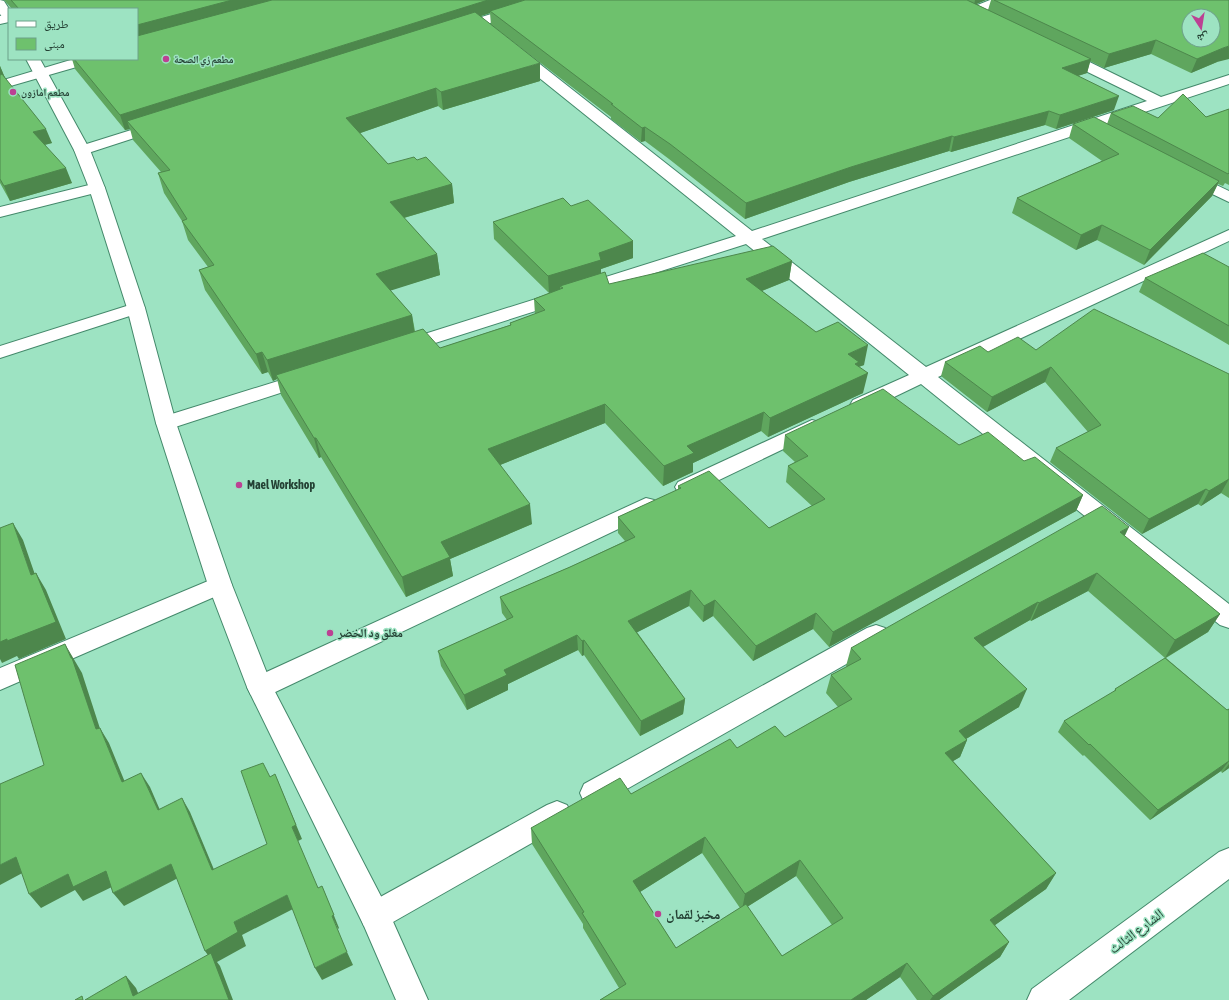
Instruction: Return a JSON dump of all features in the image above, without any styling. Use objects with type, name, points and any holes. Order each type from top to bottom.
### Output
[{"type":"street","points":[[448,32],[550,0]]},
{"type":"street","points":[[989,18],[968,8],[1001,0]]},
{"type":"street","points":[[0,4],[8,16]]},
{"type":"street","points":[[478,22],[922,375],[1084,518],[1229,618]]},
{"type":"street","points":[[1053,49],[1160,102]]},
{"type":"street","points":[[0,85],[37,66],[82,60]]},
{"type":"street","points":[[37,66],[82,150],[97,188],[136,308],[166,423],[220,585],[260,687],[375,916],[412,1000]]},
{"type":"street","points":[[386,353],[750,237],[1229,79]]},
{"type":"street","points":[[82,150],[172,121]]},
{"type":"street","points":[[1091,125],[1112,136]]},
{"type":"street","points":[[1174,168],[1229,197]]},
{"type":"street","points":[[0,212],[97,188]]},
{"type":"street","points":[[260,687],[922,375],[1229,235]]},
{"type":"street","points":[[0,352],[136,308]]},
{"type":"street","points":[[166,423],[325,372]]},
{"type":"street","points":[[0,679],[220,585]]},
{"type":"street","points":[[375,916],[894,625]]},
{"type":"street","name":"الشارع الثالث","points":[[1043,1000],[1229,862]]},
{"type":"building","points":[[11,0],[232,0],[138,25],[138,8],[18,8]]},
{"type":"building","points":[[272,0],[488,0],[120,115],[75,60],[138,60],[138,36]]},
{"type":"building","points":[[525,0],[967,0],[1091,59],[1062,68],[1119,96],[1060,115],[1049,111],[954,137],[952,136],[851,167],[746,203],[670,144],[645,127],[642,128],[611,104],[613,104],[490,11]]},
{"type":"building","points":[[994,0],[1229,0],[1229,46],[1197,59],[1156,40],[1109,54]]},
{"type":"building","points":[[475,12],[540,63],[441,92],[436,88],[346,118],[388,164],[414,157],[417,160],[426,157],[452,184],[390,202],[437,254],[376,274],[412,315],[267,360],[262,352],[256,354],[199,270],[214,265],[182,221],[187,219],[158,173],[170,170],[127,121]]},
{"type":"building","points":[[2,74],[46,129],[33,132],[66,168],[4,186],[0,179],[0,75]]},
{"type":"building","points":[[1183,94],[1206,117],[1229,109],[1228,174],[1111,113],[1133,106],[1158,118]]},
{"type":"building","points":[[1094,117],[1219,181],[1150,250],[1102,225],[1081,235],[1017,198],[1119,154],[1073,124]]},
{"type":"building","points":[[563,198],[571,206],[588,200],[633,241],[599,253],[601,260],[548,276],[493,222]]},
{"type":"building","points":[[773,246],[792,261],[746,279],[816,332],[838,322],[868,345],[848,354],[859,362],[855,364],[868,373],[770,418],[764,412],[687,446],[694,453],[664,466],[605,404],[488,449],[530,504],[441,542],[450,557],[402,577],[276,375],[423,329],[440,348],[511,325],[510,323],[545,310],[534,299],[563,288],[560,286],[605,272],[609,284]]},
{"type":"building","points":[[1203,253],[1229,267],[1229,326],[1145,278]]},
{"type":"building","points":[[1094,309],[1229,374],[1229,479],[1209,491],[1206,489],[1149,519],[1056,448],[1101,425],[1051,367],[992,397],[945,362],[980,346],[988,352],[1018,337],[1036,350]]},
{"type":"building","points":[[883,389],[959,445],[988,432],[1024,461],[1035,457],[1083,495],[833,632],[816,613],[756,646],[715,600],[704,606],[691,590],[628,621],[685,699],[641,721],[584,640],[582,641],[577,635],[504,670],[507,675],[464,695],[438,651],[513,617],[500,597],[635,537],[618,517],[681,488],[678,486],[709,471],[769,528],[825,499],[788,466],[808,456],[785,435]]},
{"type":"building","points":[[1102,506],[1129,527],[1120,532],[1220,614],[1175,640],[1097,573],[1039,603],[1038,602],[974,638],[1027,689],[959,731],[967,740],[945,753],[1056,873],[990,920],[1009,942],[933,996],[907,963],[851,1000],[600,1000],[626,984],[582,913],[584,912],[531,828],[620,778],[631,794],[730,739],[737,748],[775,726],[785,737],[852,699],[831,675],[861,659],[851,648]],"holes":[[[705,837],[745,894],[800,860],[843,918],[782,956],[746,904],[676,948],[633,881]]]},
{"type":"building","points":[[13,523],[31,575],[36,573],[56,622],[7,641],[7,639],[0,642],[0,528]]},
{"type":"building","points":[[65,644],[72,658],[96,729],[100,728],[122,782],[141,773],[158,810],[182,798],[212,870],[267,844],[241,771],[263,763],[270,777],[275,774],[296,825],[292,827],[318,888],[322,886],[334,915],[332,916],[347,952],[315,968],[287,895],[234,922],[238,932],[205,951],[171,864],[113,893],[106,871],[73,887],[68,874],[29,894],[16,857],[0,865],[0,784],[44,765],[15,665]]},
{"type":"building","points":[[1165,658],[1227,710],[1229,709],[1229,761],[1158,810],[1064,721],[1116,690],[1115,689]]},
{"type":"building","points":[[211,953],[229,1000],[85,1000],[126,976],[133,996]]},
{"type":"building","points":[[82,996],[83,1000],[75,1000]]},
{"type":"place","name":"مطعم زي الصحة","points":[[166,59]]},
{"type":"place","name":"مطعم امازون","points":[[13,92]]},
{"type":"place","name":"Mael Workshop","points":[[239,485]]},
{"type":"place","name":"مغلق ود الخضر","points":[[330,633]]},
{"type":"place","name":"مخبز لقمان","points":[[658,914]]}]
